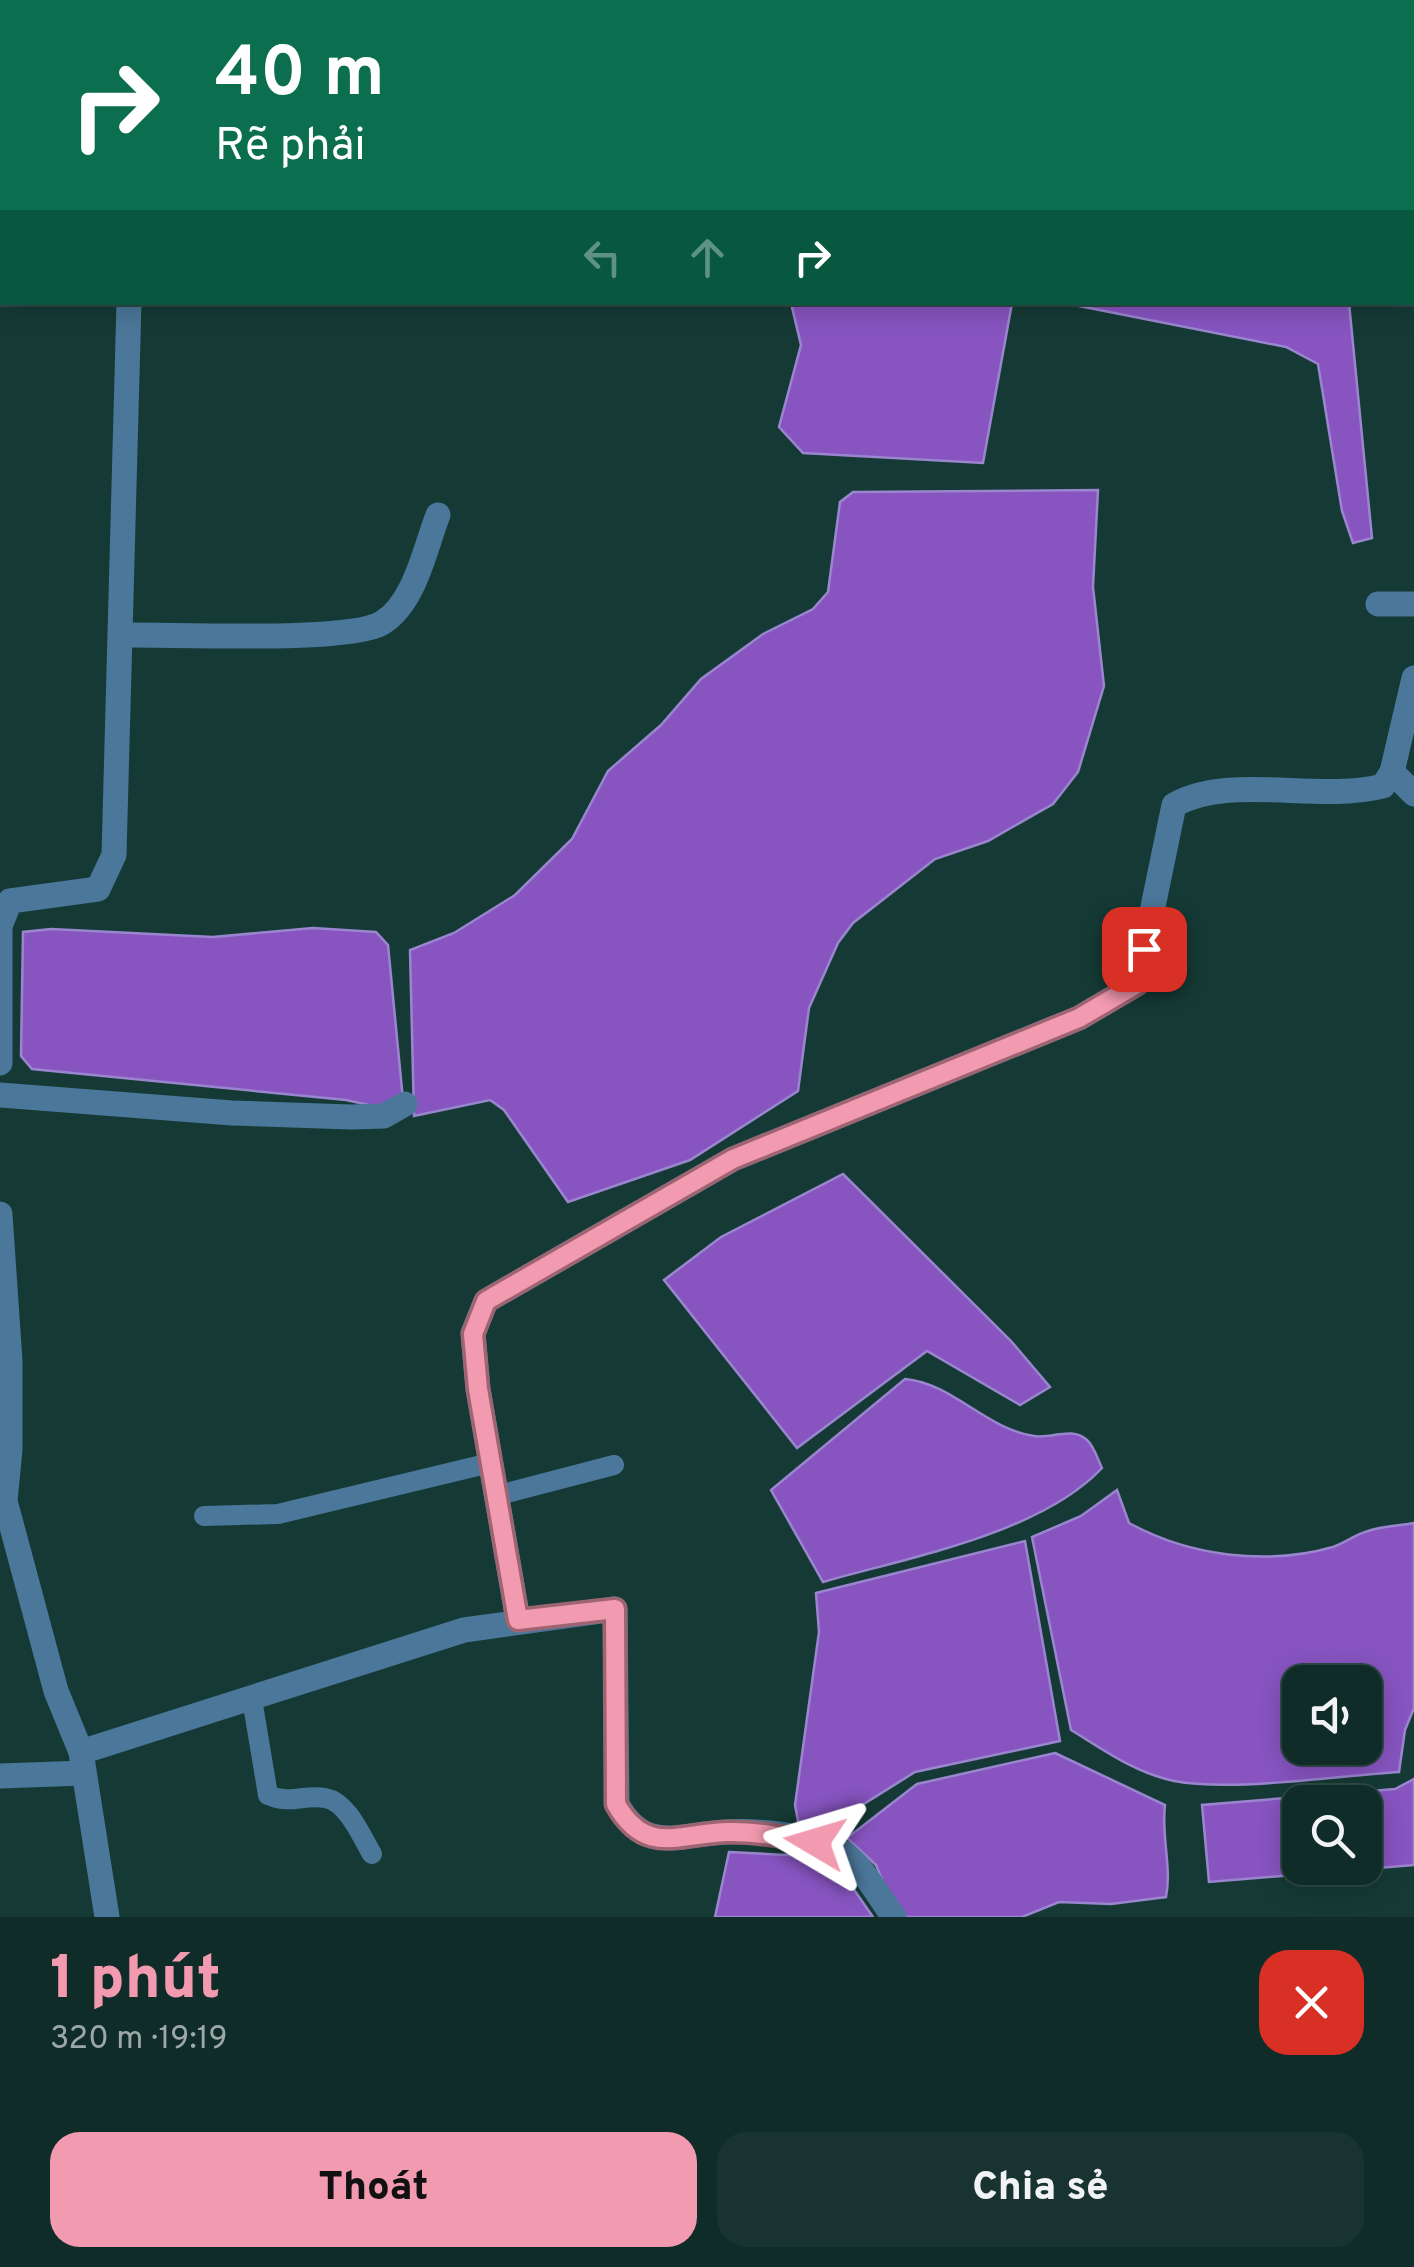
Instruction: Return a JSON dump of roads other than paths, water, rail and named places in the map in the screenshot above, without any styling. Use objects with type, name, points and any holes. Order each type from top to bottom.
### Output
[{"type":"street","points":[[0,1064],[0,927],[10,900],[98,889],[114,854],[129,305]]},
{"type":"street","points":[[122,635],[338,634],[382,623],[407,595],[438,515]]},
{"type":"street","points":[[1378,604],[1414,604]]},
{"type":"street","points":[[518,1620],[495,1496],[473,1334],[486,1301],[733,1159],[1079,1018],[1137,984],[1174,805],[1189,796],[1220,792],[1354,793],[1383,786],[1392,772],[1414,678]]},
{"type":"street","points":[[1392,772],[1414,794]]},
{"type":"street","points":[[0,1095],[232,1113],[352,1117],[384,1116],[405,1104]]},
{"type":"street","points":[[0,1214],[10,1361],[10,1449],[5,1501],[56,1690],[83,1763],[107,1917]]},
{"type":"street","points":[[0,1776],[83,1763],[252,1699],[464,1630],[615,1609],[616,1804],[627,1824],[644,1836],[666,1838],[728,1832],[815,1842],[843,1852],[894,1917]]},
{"type":"lane","points":[[204,1516],[278,1514],[490,1464]]},
{"type":"lane","points":[[495,1496],[614,1465]]},
{"type":"lane","points":[[252,1699],[268,1795],[284,1802],[326,1798],[343,1807],[372,1854]]}]
